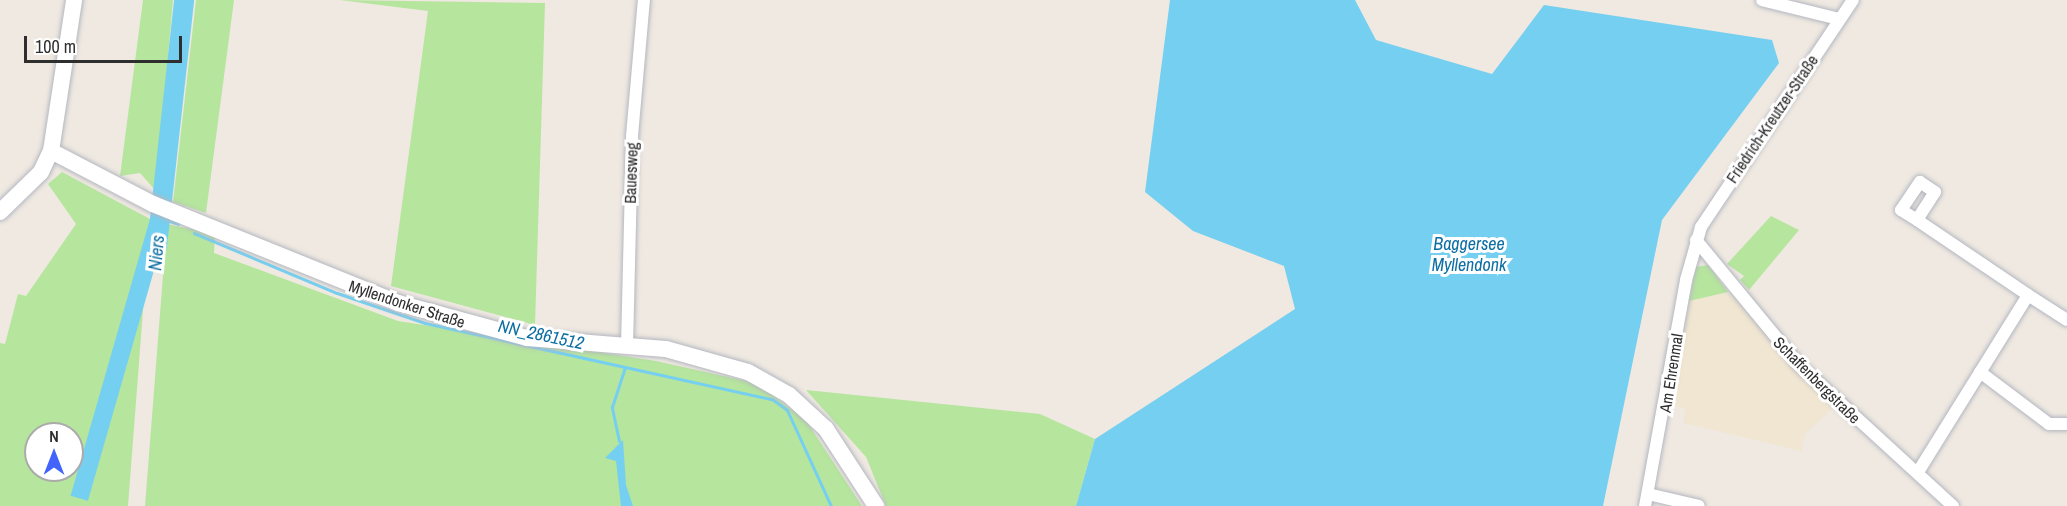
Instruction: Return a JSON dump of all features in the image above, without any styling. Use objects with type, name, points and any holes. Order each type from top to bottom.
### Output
[{"type":"street","points":[[0,212],[41,172],[51,152],[74,0]]},
{"type":"street","name":"Bauesweg","points":[[627,346],[632,136],[644,0]]},
{"type":"street","points":[[1762,0],[1839,19]]},
{"type":"street","name":"Friedrich-Kreutzer-Straße","points":[[1696,240],[1709,212],[1853,0]]},
{"type":"street","name":"Myllendonker Straße","points":[[51,152],[176,214],[420,310],[540,341],[627,346],[700,355],[775,386],[840,444],[876,506]]},
{"type":"street","points":[[1917,220],[2067,320]]},
{"type":"street","name":"Schaffenbergstraße","points":[[1696,240],[1794,359],[1918,472],[1950,505]]},
{"type":"street","name":"Am Ehrenmal","points":[[1647,500],[1696,240]]},
{"type":"street","points":[[1918,472],[2028,295]]},
{"type":"street","points":[[1980,372],[2049,424],[2067,424]]},
{"type":"street","points":[[1647,500],[1699,506]]},
{"type":"shaded area","points":[[1728,292],[1832,409],[1805,434],[1801,451],[1684,423],[1685,408],[1674,406],[1689,301]]},
{"type":"green space","points":[[143,0],[173,0],[156,191],[140,173],[120,176]]},
{"type":"green space","points":[[196,0],[234,0],[206,213],[173,202]]},
{"type":"green space","points":[[340,0],[545,3],[535,325],[391,286],[428,11]]},
{"type":"green space","points":[[62,172],[150,219],[128,506],[0,506],[0,343],[5,344],[18,294],[26,296],[76,224],[48,184]]},
{"type":"green space","points":[[1771,216],[1799,230],[1749,290],[1740,280],[1744,276],[1727,264]]},
{"type":"green space","points":[[167,224],[215,234],[214,253],[398,321],[656,361],[755,383],[805,419],[862,506],[145,506]]},
{"type":"green space","points":[[1708,265],[1728,292],[1689,301],[1696,267]]},
{"type":"green space","points":[[806,390],[1040,414],[1095,439],[1076,506],[886,506],[866,457]]},
{"type":"water","name":"Baggersee Myllendonk","points":[[1170,0],[1355,0],[1376,40],[1492,74],[1544,5],[1772,40],[1779,63],[1662,220],[1603,506],[1076,506],[1095,439],[1295,309],[1284,266],[1193,231],[1145,192]]},
{"type":"water","points":[[150,219],[167,224],[88,501],[71,496],[75,482],[84,482],[84,449]]},
{"type":"water","points":[[623,440],[626,485],[633,506],[621,506],[616,461],[605,458]]},
{"type":"waterway","name":"Niers","points":[[157,246],[184,0]]},
{"type":"waterway","name":"NN_2861512","points":[[160,218],[178,224]]},
{"type":"waterway","name":"NN_2861512","points":[[194,233],[337,293],[425,323],[772,399],[787,410],[831,506]]},
{"type":"waterway","points":[[619,441],[612,407],[624,369]]}]
